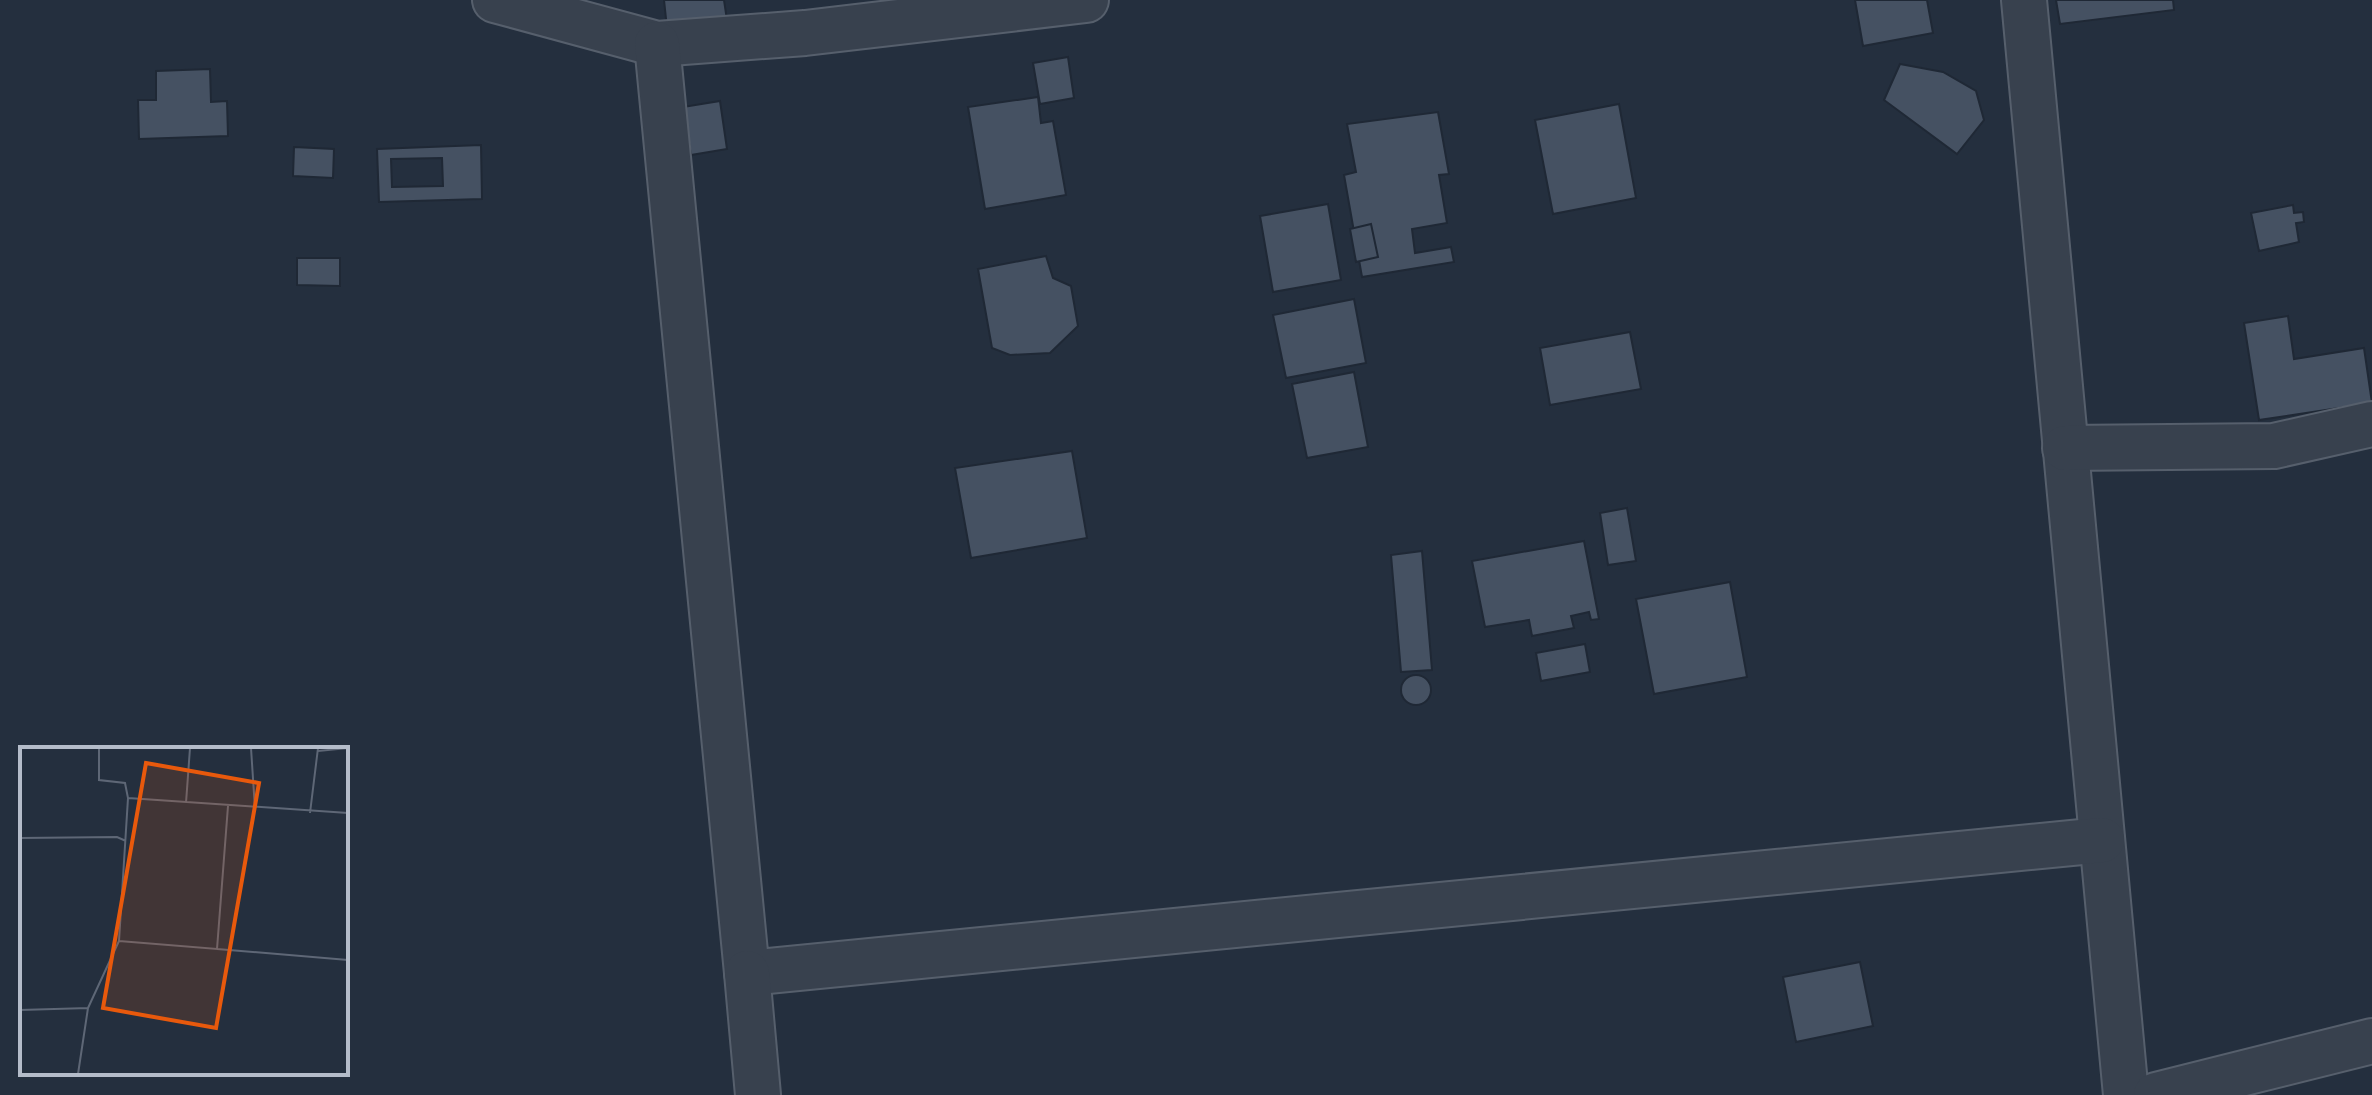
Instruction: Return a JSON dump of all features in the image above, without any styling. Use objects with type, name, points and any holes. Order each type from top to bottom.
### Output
[{"type":"street","points":[[495,0],[657,44],[805,33],[1086,0]]},
{"type":"street","points":[[2024,0],[2126,1095]]},
{"type":"street","points":[[657,44],[758,1095]]},
{"type":"street","points":[[2065,448],[2274,446],[2372,424]]},
{"type":"street","points":[[747,973],[2102,840]]},
{"type":"street","points":[[2156,1095],[2372,1041]]},
{"type":"building","points":[[664,0],[724,0],[727,20],[667,28]]},
{"type":"building","points":[[1855,0],[1927,0],[1933,33],[1863,46]]},
{"type":"building","points":[[2056,0],[2173,0],[2174,10],[2060,24]]},
{"type":"building","points":[[1068,57],[1074,98],[1040,104],[1033,63]]},
{"type":"building","points":[[1900,64],[1943,72],[1976,91],[1984,120],[1957,154],[1884,100]]},
{"type":"building","points":[[210,69],[211,102],[227,101],[228,136],[139,139],[138,100],[156,100],[156,71]]},
{"type":"building","points":[[1038,97],[1041,123],[1053,121],[1066,195],[985,209],[968,107]]},
{"type":"building","points":[[720,101],[727,149],[691,155],[683,107]]},
{"type":"building","points":[[1619,104],[1636,198],[1553,214],[1535,120]]},
{"type":"building","points":[[1438,112],[1449,174],[1439,175],[1447,223],[1412,229],[1415,253],[1451,247],[1454,262],[1362,277],[1344,175],[1356,172],[1347,124]]},
{"type":"building","points":[[481,145],[482,199],[379,202],[377,149]],"holes":[[[442,158],[443,186],[392,187],[391,159]]]},
{"type":"building","points":[[294,147],[334,149],[333,178],[293,176]]},
{"type":"building","points":[[1328,204],[1341,280],[1273,292],[1260,216]]},
{"type":"building","points":[[2293,205],[2294,213],[2303,212],[2304,222],[2296,223],[2299,242],[2259,251],[2251,213]]},
{"type":"building","points":[[1371,224],[1378,257],[1356,262],[1350,229]]},
{"type":"building","points":[[1046,256],[1053,278],[1071,286],[1078,326],[1050,353],[1010,355],[992,348],[978,269]]},
{"type":"building","points":[[297,258],[340,258],[340,286],[297,285]]},
{"type":"building","points":[[1354,299],[1366,363],[1286,378],[1273,315]]},
{"type":"building","points":[[2288,316],[2294,359],[2364,348],[2372,403],[2259,420],[2244,323]]},
{"type":"building","points":[[1630,332],[1641,389],[1550,405],[1540,348]]},
{"type":"building","points":[[1354,372],[1368,447],[1307,458],[1292,384]]},
{"type":"building","points":[[1072,451],[1087,538],[971,558],[955,468]]},
{"type":"building","points":[[1627,508],[1636,561],[1608,565],[1600,513]]},
{"type":"building","points":[[1584,541],[1599,619],[1591,620],[1589,612],[1571,616],[1574,628],[1532,636],[1529,620],[1485,627],[1472,561]]},
{"type":"building","points":[[1422,551],[1432,670],[1401,672],[1391,555]]},
{"type":"building","points":[[1730,582],[1747,677],[1654,694],[1636,599]]},
{"type":"building","points":[[1585,644],[1590,672],[1541,681],[1536,653]]},
{"type":"building","points":[[1416,675],[1427,679],[1431,690],[1427,701],[1416,705],[1405,701],[1401,690],[1405,679]]},
{"type":"building","points":[[1860,962],[1873,1026],[1796,1042],[1783,977]]}]
